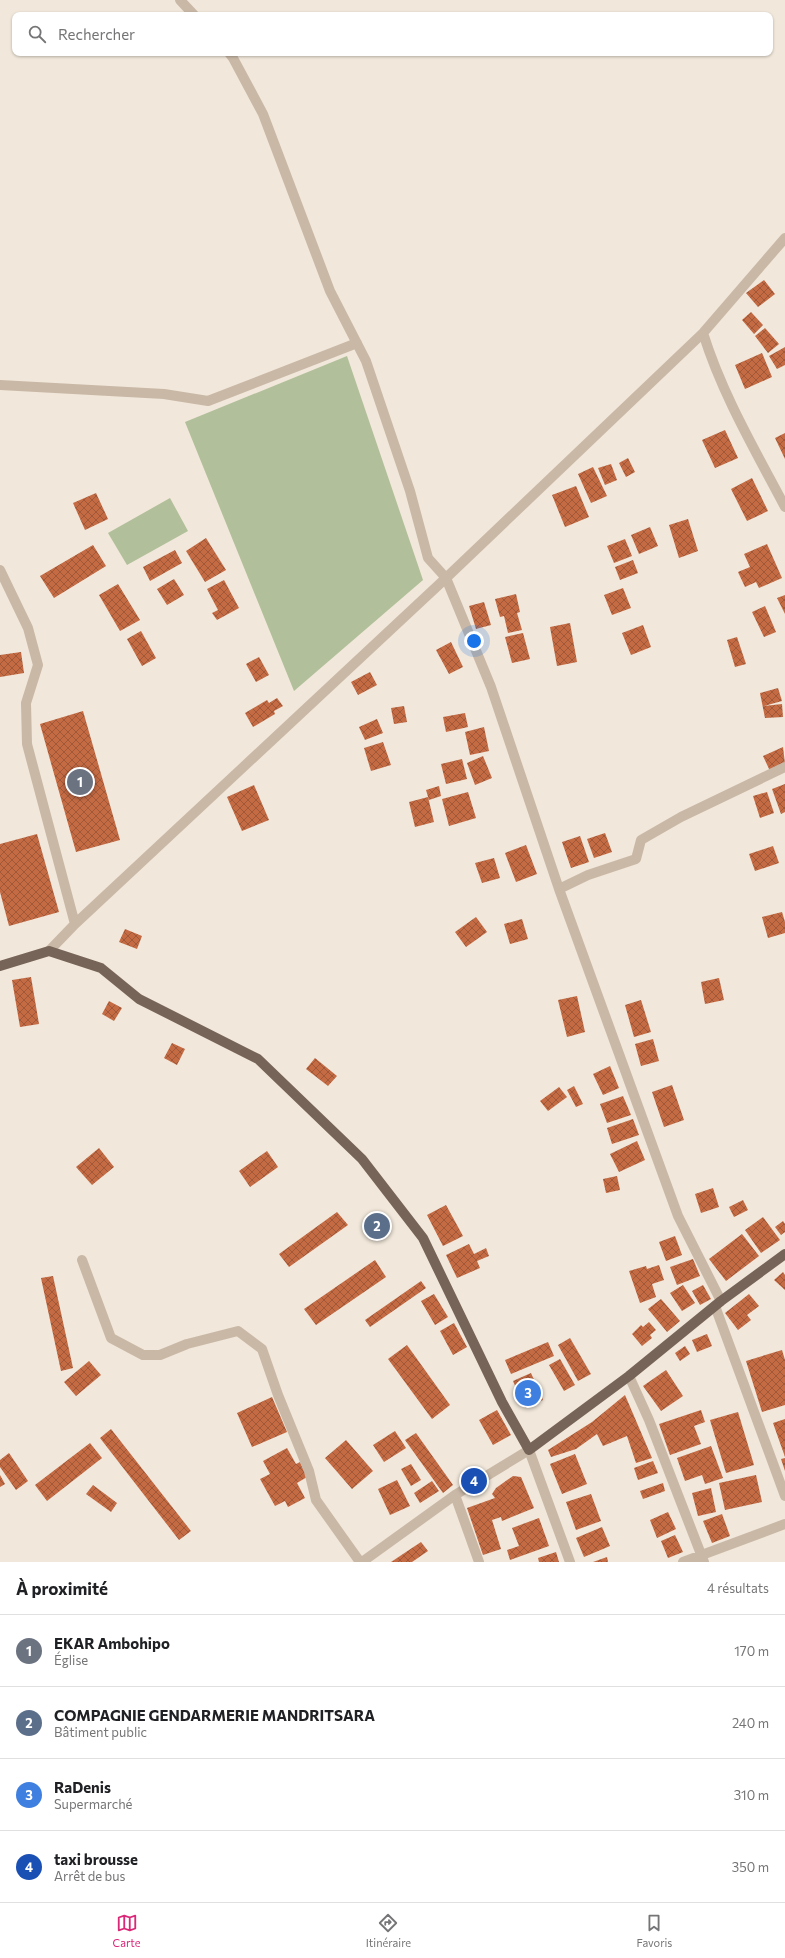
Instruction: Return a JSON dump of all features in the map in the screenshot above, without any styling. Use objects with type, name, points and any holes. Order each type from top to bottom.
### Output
[{"type":"main road","points":[[0,966],[49,951],[101,968],[139,999],[258,1059],[362,1159],[423,1238],[502,1402],[529,1450],[629,1376],[718,1303],[785,1254]]},
{"type":"street","points":[[180,0],[191,12]]},
{"type":"street","points":[[231,56],[263,114],[330,291],[366,361],[410,491],[428,558],[446,578],[491,687],[559,889],[678,1216],[718,1303],[785,1496]]},
{"type":"street","points":[[49,951],[75,924],[446,578],[703,333],[785,238]]},
{"type":"street","points":[[703,333],[712,361],[732,406],[785,507]]},
{"type":"street","points":[[0,385],[164,394],[208,401],[357,343]]},
{"type":"street","points":[[0,570],[28,628],[38,665],[26,703],[28,744],[75,924]]},
{"type":"street","points":[[559,889],[588,875],[636,859],[641,840],[681,817],[785,767]]},
{"type":"street","points":[[82,1260],[111,1338],[143,1354],[160,1355],[188,1344],[238,1331],[262,1349],[278,1395],[309,1471],[316,1500],[361,1562],[455,1495],[529,1450],[570,1562]]},
{"type":"street","points":[[629,1376],[649,1420],[703,1558]]},
{"type":"street","points":[[455,1495],[479,1562]]},
{"type":"street","points":[[683,1562],[703,1558],[785,1524]]},
{"type":"green space","points":[[347,356],[423,580],[294,691],[185,422]]},
{"type":"green space","points":[[170,498],[188,531],[127,565],[108,533]]},
{"type":"building","points":[[764,280],[775,294],[758,307],[746,293]]},
{"type":"building","points":[[751,312],[763,325],[754,334],[742,320]]},
{"type":"building","points":[[765,328],[779,344],[768,353],[755,336]]},
{"type":"building","points":[[785,347],[785,365],[777,369],[769,356]]},
{"type":"building","points":[[762,353],[772,377],[745,389],[735,365]]},
{"type":"building","points":[[725,430],[738,458],[715,468],[702,440]]},
{"type":"building","points":[[785,433],[785,459],[775,438]]},
{"type":"building","points":[[628,458],[635,472],[626,477],[619,463]]},
{"type":"building","points":[[611,464],[617,480],[605,485],[598,468]]},
{"type":"building","points":[[593,467],[607,496],[591,503],[578,474]]},
{"type":"building","points":[[752,478],[768,511],[747,521],[731,489]]},
{"type":"building","points":[[576,486],[589,517],[565,527],[552,495]]},
{"type":"building","points":[[96,493],[108,519],[85,530],[73,503]]},
{"type":"building","points":[[688,519],[698,551],[679,558],[669,525]]},
{"type":"building","points":[[650,527],[658,546],[639,554],[631,535]]},
{"type":"building","points":[[206,538],[226,570],[205,582],[186,551]]},
{"type":"building","points":[[625,539],[632,556],[614,563],[607,546]]},
{"type":"building","points":[[767,544],[782,578],[759,588],[756,582],[745,587],[738,572],[750,567],[744,554]]},
{"type":"building","points":[[93,545],[106,566],[54,598],[40,576]]},
{"type":"building","points":[[175,550],[182,563],[150,581],[143,567]]},
{"type":"building","points":[[633,560],[638,573],[620,580],[615,567]]},
{"type":"building","points":[[174,579],[184,595],[167,605],[157,589]]},
{"type":"building","points":[[224,580],[239,608],[217,620],[212,613],[218,610],[207,589]]},
{"type":"building","points":[[118,584],[140,620],[120,631],[99,595]]},
{"type":"building","points":[[623,588],[631,608],[612,615],[604,595]]},
{"type":"building","points":[[516,594],[520,612],[517,613],[522,630],[508,633],[504,616],[500,617],[495,599]]},
{"type":"building","points":[[785,595],[785,614],[777,598]]},
{"type":"building","points":[[484,602],[491,625],[476,629],[469,606]]},
{"type":"building","points":[[765,606],[776,632],[764,637],[752,612]]},
{"type":"building","points":[[570,623],[577,662],[557,666],[550,627]]},
{"type":"building","points":[[643,625],[651,647],[631,655],[622,633]]},
{"type":"building","points":[[141,631],[156,658],[142,666],[127,639]]},
{"type":"building","points":[[523,633],[530,659],[512,663],[505,637]]},
{"type":"building","points":[[737,637],[746,664],[735,667],[727,640]]},
{"type":"building","points":[[451,642],[463,667],[449,674],[436,650]]},
{"type":"building","points":[[21,652],[24,673],[0,677],[0,655]]},
{"type":"building","points":[[259,657],[269,675],[256,682],[246,664]]},
{"type":"building","points":[[370,672],[377,685],[358,695],[351,682]]},
{"type":"building","points":[[778,688],[782,701],[764,706],[782,704],[783,717],[765,718],[760,693]]},
{"type":"building","points":[[277,698],[283,706],[274,711],[275,714],[253,727],[245,713],[267,700],[269,703]]},
{"type":"building","points":[[404,706],[407,722],[394,724],[391,708]]},
{"type":"building","points":[[83,711],[120,840],[76,852],[40,724]]},
{"type":"building","points":[[465,713],[468,727],[446,732],[443,717]]},
{"type":"building","points":[[377,719],[383,733],[365,740],[359,727]]},
{"type":"building","points":[[484,727],[489,751],[470,755],[465,732]]},
{"type":"building","points":[[383,742],[391,765],[371,771],[364,748]]},
{"type":"building","points":[[783,747],[785,764],[770,771],[763,756]]},
{"type":"building","points":[[483,756],[492,778],[475,785],[467,763]]},
{"type":"building","points":[[462,759],[467,779],[446,784],[441,764]]},
{"type":"building","points":[[785,784],[785,812],[781,814],[772,789]]},
{"type":"building","points":[[254,785],[269,820],[242,831],[227,797]]},
{"type":"building","points":[[439,786],[441,796],[429,800],[426,790]]},
{"type":"building","points":[[468,792],[476,818],[449,826],[442,799]]},
{"type":"building","points":[[767,792],[774,813],[760,818],[753,796]]},
{"type":"building","points":[[428,797],[434,822],[415,827],[409,802]]},
{"type":"building","points":[[605,833],[612,852],[594,858],[587,839]]},
{"type":"building","points":[[37,834],[59,912],[9,926],[0,892],[0,844]]},
{"type":"building","points":[[580,836],[589,862],[571,868],[562,842]]},
{"type":"building","points":[[526,845],[537,874],[516,882],[505,853]]},
{"type":"building","points":[[773,846],[779,863],[755,871],[749,854]]},
{"type":"building","points":[[494,858],[500,878],[482,883],[475,863]]},
{"type":"building","points":[[782,912],[785,922],[785,933],[768,938],[762,917]]},
{"type":"building","points":[[476,917],[487,932],[466,947],[455,932]]},
{"type":"building","points":[[522,919],[528,939],[510,944],[504,924]]},
{"type":"building","points":[[125,929],[142,936],[137,949],[119,942]]},
{"type":"building","points":[[31,977],[39,1024],[20,1027],[12,980]]},
{"type":"building","points":[[719,978],[724,1000],[705,1004],[701,982]]},
{"type":"building","points":[[577,996],[585,1032],[567,1037],[558,1000]]},
{"type":"building","points":[[641,1000],[651,1032],[634,1037],[625,1005]]},
{"type":"building","points":[[109,1001],[122,1008],[114,1021],[102,1014]]},
{"type":"building","points":[[653,1039],[659,1061],[641,1066],[635,1044]]},
{"type":"building","points":[[172,1043],[185,1049],[177,1065],[164,1058]]},
{"type":"building","points":[[315,1058],[337,1076],[328,1086],[306,1069]]},
{"type":"building","points":[[610,1066],[619,1088],[603,1095],[593,1074]]},
{"type":"building","points":[[672,1085],[684,1120],[664,1127],[652,1092]]},
{"type":"building","points":[[574,1086],[583,1104],[576,1107],[567,1090]]},
{"type":"building","points":[[559,1087],[567,1097],[548,1111],[540,1101]]},
{"type":"building","points":[[623,1096],[631,1115],[607,1123],[600,1104]]},
{"type":"building","points":[[633,1119],[639,1135],[612,1144],[607,1128]]},
{"type":"building","points":[[637,1141],[645,1160],[619,1172],[610,1154]]},
{"type":"building","points":[[99,1148],[114,1167],[92,1185],[76,1167]]},
{"type":"building","points":[[267,1151],[278,1167],[250,1187],[239,1171]]},
{"type":"building","points":[[617,1176],[620,1190],[606,1193],[603,1179]]},
{"type":"building","points":[[713,1188],[719,1207],[701,1213],[695,1194]]},
{"type":"building","points":[[743,1200],[748,1210],[734,1217],[729,1207]]},
{"type":"building","points":[[446,1205],[463,1236],[443,1246],[427,1215]]},
{"type":"building","points":[[337,1212],[348,1225],[289,1267],[279,1254]]},
{"type":"building","points":[[763,1217],[780,1240],[761,1253],[745,1230]]},
{"type":"building","points":[[783,1221],[785,1224],[785,1232],[781,1235],[775,1227]]},
{"type":"building","points":[[742,1234],[759,1256],[726,1281],[709,1259]]},
{"type":"building","points":[[675,1236],[682,1255],[666,1261],[659,1242]]},
{"type":"building","points":[[469,1244],[474,1254],[486,1248],[489,1256],[477,1261],[480,1268],[457,1278],[446,1255]]},
{"type":"building","points":[[693,1259],[700,1276],[677,1285],[670,1267]]},
{"type":"building","points":[[375,1260],[386,1277],[316,1325],[304,1309]]},
{"type":"building","points":[[659,1265],[664,1280],[652,1284],[656,1297],[640,1303],[629,1271],[646,1266],[647,1269]]},
{"type":"building","points":[[783,1272],[785,1275],[785,1290],[774,1280]]},
{"type":"building","points":[[53,1276],[73,1368],[61,1371],[41,1278]]},
{"type":"building","points":[[421,1281],[426,1288],[370,1327],[365,1320]]},
{"type":"building","points":[[683,1285],[695,1303],[682,1311],[670,1293]]},
{"type":"building","points":[[703,1285],[711,1299],[700,1305],[692,1291]]},
{"type":"building","points":[[434,1294],[448,1317],[435,1325],[421,1301]]},
{"type":"building","points":[[749,1294],[759,1306],[747,1315],[751,1320],[738,1330],[725,1313]]},
{"type":"building","points":[[661,1299],[680,1321],[667,1332],[648,1309]]},
{"type":"building","points":[[649,1322],[656,1330],[650,1335],[652,1338],[642,1346],[632,1334],[641,1325],[643,1327]]},
{"type":"building","points":[[454,1323],[467,1347],[453,1355],[440,1331]]},
{"type":"building","points":[[707,1334],[712,1346],[697,1352],[692,1340]]},
{"type":"building","points":[[570,1338],[591,1374],[578,1381],[558,1345]]},
{"type":"building","points":[[548,1342],[554,1356],[511,1374],[505,1360]]},
{"type":"building","points":[[407,1345],[450,1405],[432,1419],[388,1359]]},
{"type":"building","points":[[685,1346],[690,1354],[680,1361],[675,1353]]},
{"type":"building","points":[[782,1350],[785,1360],[785,1405],[762,1412],[746,1361]]},
{"type":"building","points":[[560,1359],[575,1385],[564,1391],[549,1365]]},
{"type":"building","points":[[89,1361],[101,1375],[76,1396],[64,1382]]},
{"type":"building","points":[[666,1370],[683,1396],[661,1411],[643,1386]]},
{"type":"building","points":[[531,1373],[543,1400],[525,1408],[513,1381]]},
{"type":"building","points":[[625,1395],[652,1458],[636,1463],[627,1436],[603,1446],[597,1434],[576,1449],[551,1457],[548,1450],[592,1422]]},
{"type":"building","points":[[272,1397],[287,1432],[252,1447],[237,1413]]},
{"type":"building","points":[[497,1410],[511,1435],[493,1445],[479,1420]]},
{"type":"building","points":[[701,1410],[705,1422],[694,1426],[701,1444],[670,1455],[659,1424]]},
{"type":"building","points":[[738,1412],[754,1465],[726,1473],[710,1420]]},
{"type":"building","points":[[785,1419],[785,1457],[773,1423]]},
{"type":"building","points":[[111,1429],[191,1531],[179,1540],[100,1438]]},
{"type":"building","points":[[395,1431],[406,1448],[384,1462],[373,1445]]},
{"type":"building","points":[[416,1433],[453,1485],[443,1493],[405,1440]]},
{"type":"building","points":[[346,1440],[373,1471],[352,1489],[325,1458]]},
{"type":"building","points":[[90,1443],[102,1458],[47,1501],[35,1485]]},
{"type":"building","points":[[711,1446],[723,1478],[705,1484],[702,1475],[685,1481],[677,1458]]},
{"type":"building","points":[[287,1448],[296,1464],[300,1462],[307,1477],[297,1483],[305,1498],[288,1507],[285,1501],[275,1506],[260,1479],[270,1474],[263,1461]]},
{"type":"building","points":[[9,1453],[28,1481],[16,1490],[0,1467],[0,1460]]},
{"type":"building","points":[[575,1454],[587,1484],[562,1494],[550,1464]]},
{"type":"building","points":[[785,1458],[785,1471],[781,1459]]},
{"type":"building","points":[[653,1461],[658,1473],[638,1480],[634,1468]]},
{"type":"building","points":[[411,1464],[421,1480],[411,1486],[401,1469]]},
{"type":"building","points":[[0,1475],[5,1484],[0,1487]]},
{"type":"building","points":[[756,1475],[762,1502],[725,1510],[719,1483]]},
{"type":"building","points":[[513,1476],[521,1477],[534,1508],[502,1521],[501,1517],[492,1520],[501,1549],[483,1555],[467,1508],[495,1498],[492,1494],[496,1488]]},
{"type":"building","points":[[397,1480],[410,1506],[390,1515],[378,1489]]},
{"type":"building","points":[[432,1481],[439,1491],[420,1503],[414,1493]]},
{"type":"building","points":[[663,1483],[665,1491],[643,1499],[640,1491]]},
{"type":"building","points":[[93,1485],[117,1503],[111,1512],[86,1494]]},
{"type":"building","points":[[711,1488],[716,1512],[698,1516],[692,1493]]},
{"type":"building","points":[[591,1494],[601,1521],[576,1530],[566,1502]]},
{"type":"building","points":[[668,1512],[676,1529],[657,1538],[650,1520]]},
{"type":"building","points":[[722,1514],[730,1536],[712,1543],[703,1521]]},
{"type":"building","points":[[539,1518],[549,1546],[510,1560],[507,1550],[519,1546],[512,1528]]},
{"type":"building","points":[[602,1527],[610,1546],[584,1557],[576,1538]]},
{"type":"building","points":[[675,1535],[683,1552],[668,1558],[661,1541]]},
{"type":"building","points":[[421,1542],[428,1551],[412,1562],[391,1562]]},
{"type":"building","points":[[556,1552],[559,1562],[539,1562],[538,1558]]},
{"type":"building","points":[[607,1557],[608,1562],[593,1562]]},
{"type":"place","name":"EKAR Ambohipo","points":[[80,782]]},
{"type":"place","name":"COMPAGNIE GENDARMERIE MANDRITSARA","points":[[377,1226]]},
{"type":"place","name":"RaDenis","points":[[528,1393]]},
{"type":"place","name":"taxi brousse","points":[[474,1481]]}]
